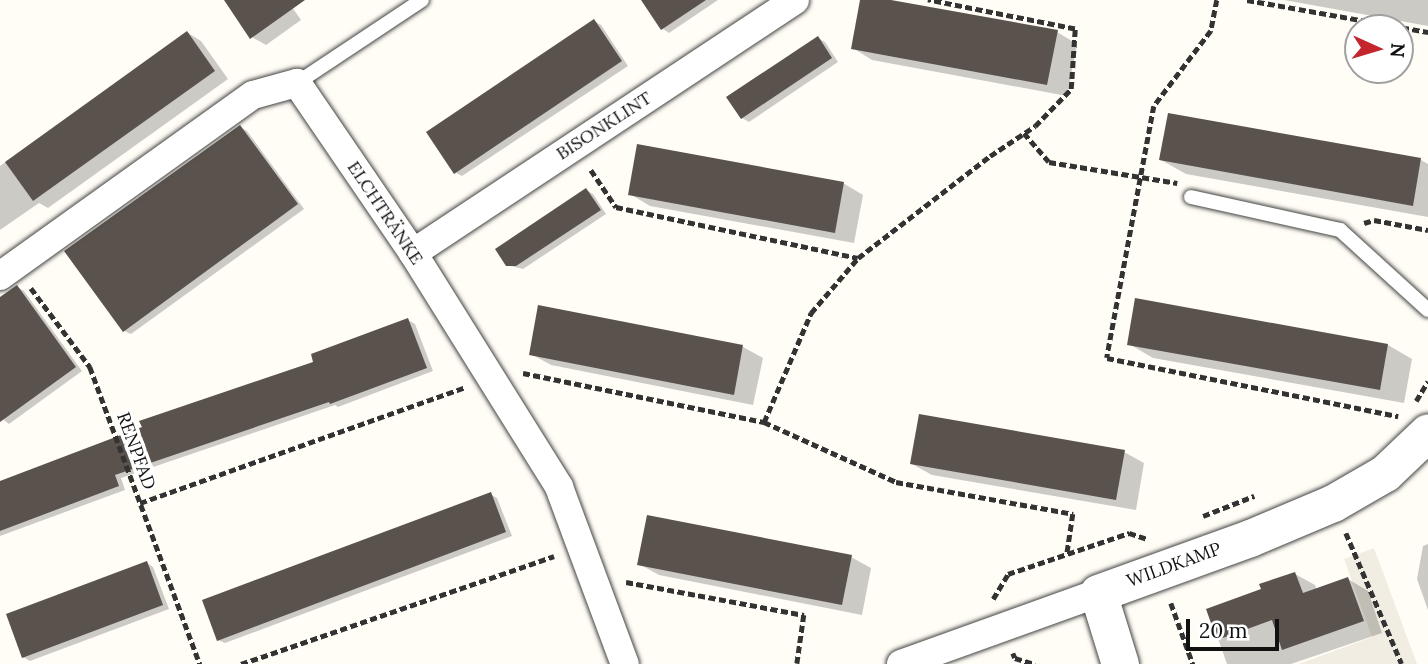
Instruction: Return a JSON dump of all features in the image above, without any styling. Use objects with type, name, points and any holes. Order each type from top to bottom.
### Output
[{"type":"street","name":"BISONKLINT","points":[[413,253],[795,0]]},
{"type":"street","name":"ELCHTRÄNKE","points":[[297,83],[413,253],[559,487],[625,664]]},
{"type":"street","points":[[9,269],[253,95],[297,83]]},
{"type":"street","name":"WILDKAMP","points":[[901,664],[1098,593],[1333,503],[1385,473],[1413,422]]},
{"type":"street","points":[[1098,593],[1120,664]]},
{"type":"lane","points":[[297,83],[422,0]]},
{"type":"lane","points":[[1191,197],[1340,230],[1428,310]]},
{"type":"path","points":[[764,422],[811,313],[858,258],[900,223],[1024,133],[1071,89],[1075,29],[928,0]]},
{"type":"path","points":[[1217,0],[1211,31],[1154,106],[1107,358],[1406,417],[1413,422],[1428,381]]},
{"type":"path","points":[[1247,0],[1428,32]]},
{"type":"path","points":[[1024,133],[1049,162],[1186,184],[1191,197]]},
{"type":"path","points":[[575,146],[616,207],[858,258]]},
{"type":"path","points":[[1340,230],[1374,220],[1428,230]]},
{"type":"path","name":"RENPFAD","points":[[9,269],[25,280],[90,368],[200,664]]},
{"type":"path","points":[[140,503],[508,370],[764,422],[896,482],[1073,514],[1067,554]]},
{"type":"path","points":[[1191,520],[1265,492]]},
{"type":"path","points":[[1333,503],[1402,664]]},
{"type":"path","points":[[997,610],[993,598],[1008,574],[1129,533],[1147,537],[1157,533]]},
{"type":"path","points":[[1147,537],[1151,549]]},
{"type":"path","points":[[241,664],[582,546]]},
{"type":"path","points":[[593,576],[804,615],[797,664]]},
{"type":"path","points":[[1167,592],[1193,663],[1185,664]]},
{"type":"path","points":[[1011,664],[1015,658]]},
{"type":"shaded area","points":[[1374,548],[1417,664],[1299,664],[1372,637],[1344,559]]},
{"type":"building","points":[[224,0],[305,0],[250,39]]},
{"type":"building","points":[[641,0],[706,0],[661,30]]},
{"type":"building","points":[[860,0],[891,0],[1058,30],[1047,85],[851,49]]},
{"type":"building","points":[[594,19],[622,61],[454,174],[426,132]]},
{"type":"building","points":[[187,31],[215,71],[33,201],[5,162]]},
{"type":"building","points":[[818,36],[832,58],[741,119],[726,97]]},
{"type":"building","points":[[1168,113],[1421,158],[1413,206],[1159,160]]},
{"type":"building","points":[[240,125],[298,204],[123,332],[64,251]]},
{"type":"building","points":[[637,144],[844,182],[835,233],[628,195]]},
{"type":"building","points":[[586,188],[601,210],[516,266],[506,266],[495,249]]},
{"type":"building","points":[[17,285],[76,367],[0,422],[0,297]]},
{"type":"building","points":[[1135,298],[1388,344],[1380,390],[1127,345]]},
{"type":"building","points":[[538,305],[743,345],[734,395],[529,355]]},
{"type":"building","points":[[408,318],[427,368],[330,404],[329,402],[115,475],[119,486],[0,531],[0,481],[142,427],[139,421],[313,362],[311,354]]},
{"type":"building","points":[[919,414],[1125,450],[1116,500],[910,464]]},
{"type":"building","points":[[491,492],[506,532],[217,641],[202,600]]},
{"type":"building","points":[[647,515],[852,555],[842,605],[637,565]]},
{"type":"building","points":[[147,561],[163,605],[22,658],[6,614]]},
{"type":"building","points":[[1295,572],[1303,593],[1348,577],[1364,621],[1282,650],[1272,620],[1217,640],[1206,609],[1261,589],[1259,584]]}]
